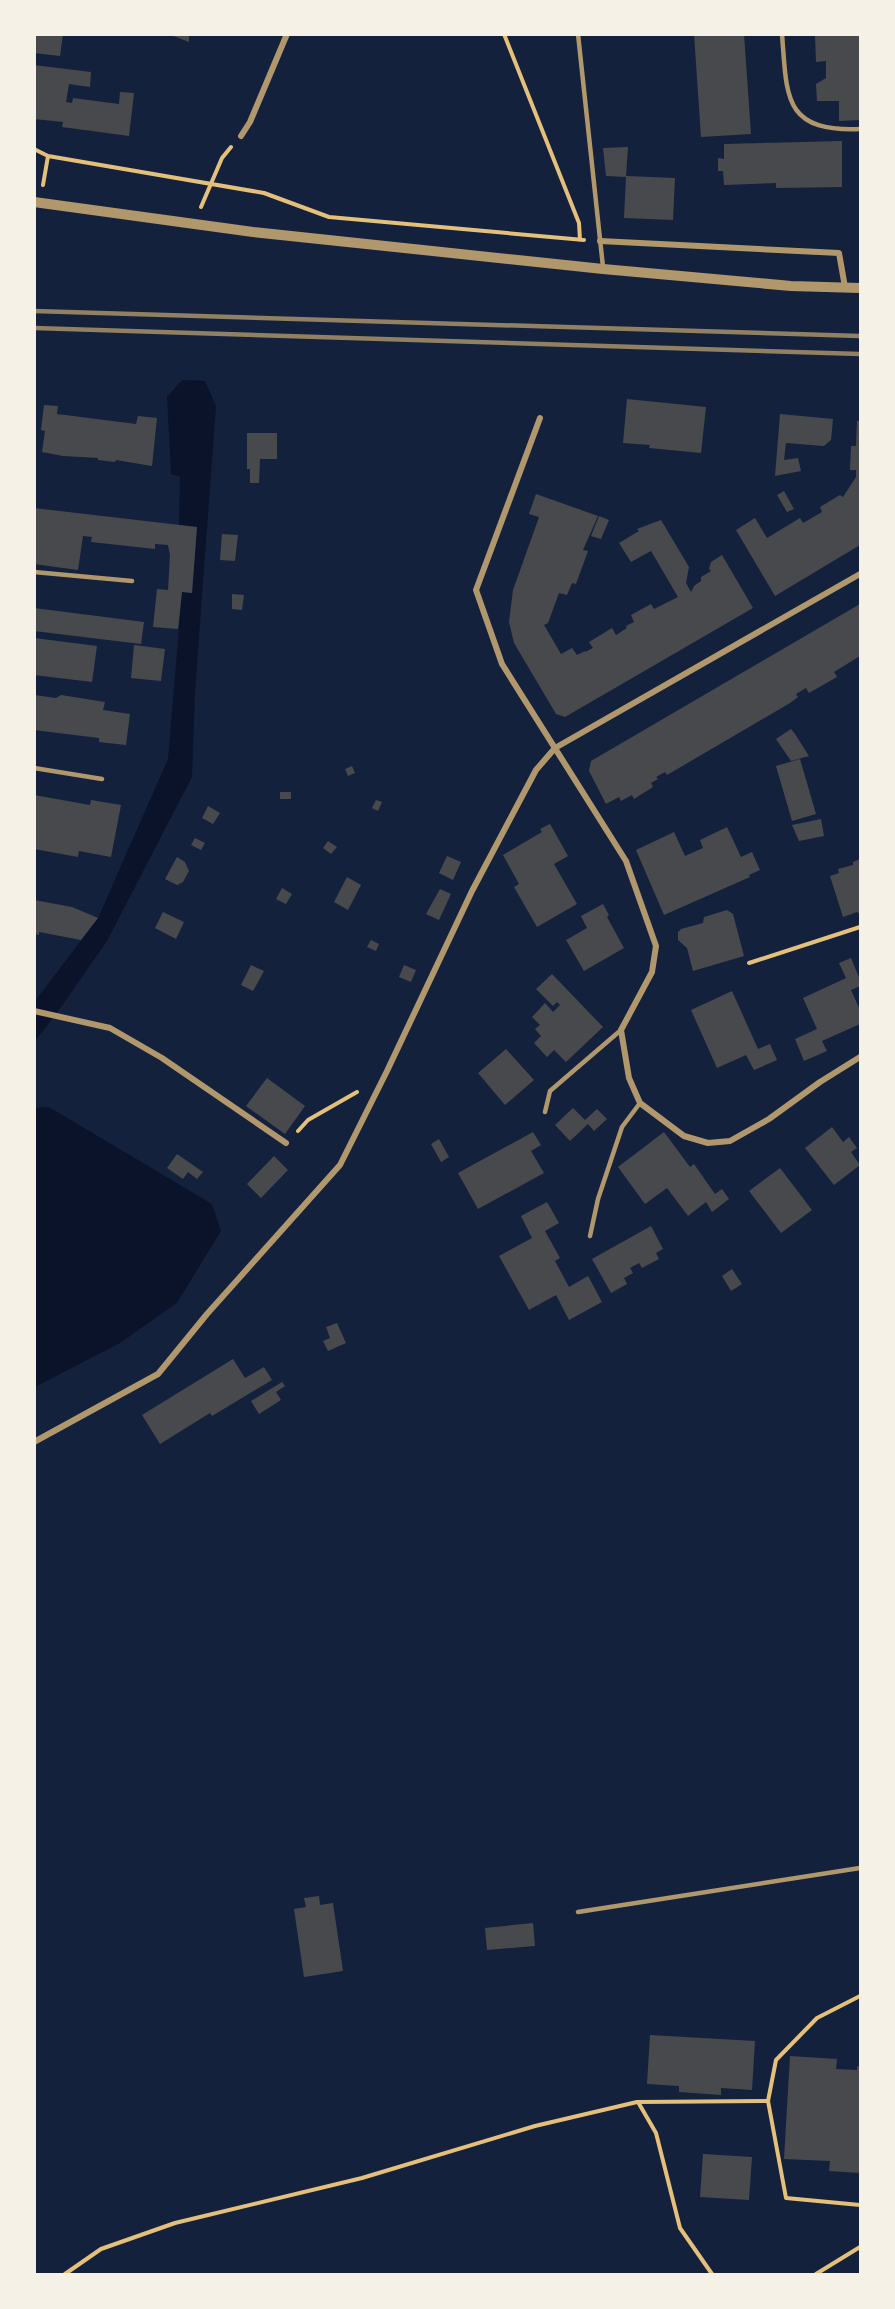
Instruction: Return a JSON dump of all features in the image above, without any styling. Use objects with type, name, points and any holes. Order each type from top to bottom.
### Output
[{"type":"street","points":[[241,136],[250,122],[287,34]]},
{"type":"street","points":[[37,203],[253,232],[441,250],[603,269],[791,286],[861,288]]},
{"type":"street","points":[[600,240],[839,254],[845,287]]},
{"type":"street","points":[[540,418],[476,590],[502,664],[626,861],[656,946],[651,972],[621,1030],[629,1078],[640,1103],[684,1137],[708,1143],[730,1141],[769,1119],[820,1082],[861,1057]]},
{"type":"street","points":[[34,1442],[158,1374],[207,1314],[339,1165],[387,1071],[472,891],[536,771],[555,748],[861,574]]},
{"type":"street","points":[[34,1011],[110,1029],[162,1058],[286,1143]]},
{"type":"lane","points":[[578,34],[603,269]]},
{"type":"lane","points":[[782,34],[790,101],[798,114],[813,123],[846,129],[861,129]]},
{"type":"lane","points":[[34,572],[132,581]]},
{"type":"lane","points":[[34,768],[102,779]]},
{"type":"lane","points":[[544,1112],[550,1091],[621,1030]]},
{"type":"lane","points":[[590,1236],[598,1198],[622,1127],[640,1103]]},
{"type":"lane","points":[[578,1912],[861,1868]]},
{"type":"path","points":[[504,34],[579,224],[580,240]]},
{"type":"path","points":[[194,224],[222,158],[241,136]]},
{"type":"path","points":[[34,149],[48,156],[264,193],[329,217],[600,240]]},
{"type":"path","points":[[37,203],[48,156]]},
{"type":"path","points":[[749,963],[861,927]]},
{"type":"path","points":[[286,1143],[309,1120],[387,1071]]},
{"type":"path","points":[[861,1995],[817,2018],[776,2060],[768,2101],[786,2198],[861,2205]]},
{"type":"path","points":[[65,2274],[101,2248],[175,2223],[362,2178],[535,2126],[637,2102],[768,2101]]},
{"type":"path","points":[[637,2102],[656,2133],[680,2228],[712,2274]]},
{"type":"path","points":[[816,2274],[861,2247]]},
{"type":"water","points":[[182,380],[205,381],[216,406],[195,692],[192,777],[107,941],[35,1041],[35,1001],[98,918],[168,759],[182,592],[192,593],[197,527],[179,525],[180,477],[171,474],[167,397]]},
{"type":"water","points":[[49,1107],[212,1204],[221,1231],[177,1303],[120,1343],[35,1387],[34,1108]]},
{"type":"building","points":[[34,34],[63,34],[60,56],[34,53]]},
{"type":"building","points":[[189,34],[189,42],[171,35]]},
{"type":"building","points":[[694,34],[744,34],[751,134],[701,137]]},
{"type":"building","points":[[815,34],[860,34],[860,120],[839,121],[839,101],[817,101],[816,84],[826,78],[826,61],[816,62]]},
{"type":"building","points":[[34,65],[91,72],[90,87],[69,84],[66,102],[72,103],[73,98],[119,104],[120,92],[134,93],[129,136],[62,127],[63,122],[34,119]]},
{"type":"building","points":[[842,141],[842,187],[776,188],[776,183],[724,185],[723,171],[718,171],[718,158],[724,159],[724,144]]},
{"type":"building","points":[[628,147],[626,176],[675,178],[673,220],[624,218],[626,177],[606,176],[603,148]]},
{"type":"building","points":[[627,399],[706,407],[701,453],[623,443]]},
{"type":"building","points":[[44,405],[58,406],[57,414],[136,424],[138,416],[157,418],[152,466],[42,452],[45,431],[41,430]]},
{"type":"building","points":[[780,414],[833,419],[831,440],[824,446],[786,443],[784,460],[798,458],[801,471],[775,476]]},
{"type":"building","points":[[857,421],[860,421],[860,545],[775,596],[736,530],[755,518],[767,538],[800,518],[803,523],[822,512],[820,507],[840,495],[843,497],[856,477],[856,470],[850,470],[851,446],[856,446]]},
{"type":"building","points":[[247,433],[277,433],[277,459],[260,459],[259,483],[250,483],[250,469],[247,469]]},
{"type":"building","points":[[784,491],[794,509],[787,512],[777,495]]},
{"type":"building","points":[[536,494],[598,516],[583,550],[588,551],[576,584],[572,583],[567,595],[559,593],[548,623],[544,625],[561,654],[572,648],[577,655],[585,652],[593,648],[589,642],[612,628],[616,635],[627,628],[626,626],[634,622],[631,615],[651,604],[654,609],[678,597],[651,551],[631,562],[619,543],[639,531],[637,529],[661,520],[689,567],[686,583],[691,592],[694,586],[701,581],[701,577],[711,571],[709,569],[711,562],[722,555],[753,608],[565,717],[556,714],[514,643],[509,622],[513,590],[539,517],[529,514]]},
{"type":"building","points":[[34,508],[197,527],[192,593],[182,592],[178,629],[153,627],[157,589],[168,590],[170,555],[168,545],[155,544],[155,549],[91,542],[92,537],[83,536],[78,570],[34,564]]},
{"type":"building","points":[[599,516],[609,520],[601,539],[591,536]]},
{"type":"building","points":[[222,534],[238,535],[235,561],[220,560]]},
{"type":"building","points":[[232,594],[244,595],[242,610],[232,609]]},
{"type":"building","points":[[860,604],[860,656],[834,672],[837,677],[809,693],[806,688],[796,694],[798,697],[790,703],[667,775],[665,772],[656,777],[658,779],[651,783],[653,787],[634,799],[632,795],[621,801],[619,797],[606,804],[589,771],[591,761]]},
{"type":"building","points":[[34,608],[144,622],[141,644],[34,631]]},
{"type":"building","points":[[34,638],[97,646],[92,682],[34,675]]},
{"type":"building","points":[[134,645],[165,649],[161,681],[131,678]]},
{"type":"building","points":[[34,695],[56,698],[61,695],[105,702],[103,710],[130,714],[126,745],[99,742],[99,738],[34,730]]},
{"type":"building","points":[[791,729],[809,756],[791,761],[776,739]]},
{"type":"building","points":[[800,759],[816,814],[792,821],[776,766]]},
{"type":"building","points":[[352,766],[355,773],[348,776],[345,769]]},
{"type":"building","points":[[280,792],[291,792],[291,799],[280,799]]},
{"type":"building","points":[[34,795],[90,805],[91,800],[121,805],[111,857],[79,851],[78,857],[34,849]]},
{"type":"building","points":[[376,800],[382,802],[378,811],[372,808]]},
{"type":"building","points":[[208,806],[220,813],[213,824],[202,818]]},
{"type":"building","points":[[821,819],[824,836],[799,841],[792,825]]},
{"type":"building","points":[[550,824],[568,856],[554,864],[577,904],[537,927],[514,887],[519,884],[503,855],[542,832],[540,829]]},
{"type":"building","points":[[727,827],[741,857],[752,852],[760,870],[749,875],[750,877],[664,915],[636,850],[674,832],[685,856],[703,848],[700,840]]},
{"type":"building","points":[[195,838],[205,843],[201,850],[191,845]]},
{"type":"building","points":[[328,841],[337,847],[331,854],[323,848]]},
{"type":"building","points":[[447,856],[461,862],[453,880],[439,873]]},
{"type":"building","points":[[177,857],[185,862],[189,871],[183,882],[177,885],[165,879]]},
{"type":"building","points":[[860,859],[860,914],[857,912],[843,917],[830,876],[839,873],[838,869],[853,865],[853,862]]},
{"type":"building","points":[[347,877],[361,885],[348,910],[334,902]]},
{"type":"building","points":[[282,888],[292,894],[286,904],[276,899]]},
{"type":"building","points":[[440,889],[451,894],[439,920],[426,914]]},
{"type":"building","points":[[34,900],[72,907],[98,918],[81,940],[39,932],[39,935],[35,934]]},
{"type":"building","points":[[603,904],[609,915],[607,917],[624,948],[584,971],[566,940],[587,928],[581,916]]},
{"type":"building","points":[[727,910],[733,914],[744,956],[693,971],[687,948],[678,940],[678,932],[681,929],[703,923],[704,917]]},
{"type":"building","points":[[163,912],[184,922],[176,939],[155,928]]},
{"type":"building","points":[[371,940],[379,944],[376,951],[367,947]]},
{"type":"building","points":[[851,958],[860,980],[860,986],[851,990],[860,1010],[860,1024],[822,1041],[827,1051],[804,1061],[795,1039],[817,1029],[803,998],[846,978],[839,963]]},
{"type":"building","points":[[251,965],[264,971],[253,991],[241,985]]},
{"type":"building","points":[[404,965],[416,970],[411,982],[399,977]]},
{"type":"building","points":[[552,974],[603,1027],[566,1062],[554,1050],[547,1057],[534,1043],[541,1036],[535,1029],[540,1025],[532,1017],[545,1003],[553,1012],[560,1005],[557,1002],[553,1006],[536,989]]},
{"type":"building","points":[[732,991],[758,1049],[770,1044],[777,1060],[754,1070],[746,1055],[717,1068],[691,1010]]},
{"type":"building","points":[[506,1049],[534,1080],[505,1105],[478,1073]]},
{"type":"building","points":[[267,1078],[305,1106],[285,1134],[246,1106]]},
{"type":"building","points":[[573,1108],[585,1120],[597,1109],[607,1119],[594,1131],[588,1124],[570,1141],[555,1125]]},
{"type":"building","points":[[832,1127],[843,1142],[849,1137],[857,1148],[851,1152],[860,1165],[834,1185],[805,1148]]},
{"type":"building","points":[[533,1132],[541,1145],[531,1151],[544,1173],[478,1209],[458,1173]]},
{"type":"building","points":[[664,1132],[690,1167],[694,1164],[715,1194],[722,1189],[729,1199],[712,1212],[706,1202],[688,1216],[667,1188],[645,1204],[618,1167]]},
{"type":"building","points":[[439,1139],[449,1157],[441,1162],[431,1144]]},
{"type":"building","points":[[177,1154],[203,1172],[197,1179],[188,1172],[183,1179],[167,1168]]},
{"type":"building","points":[[274,1156],[288,1170],[261,1198],[247,1184]]},
{"type":"building","points":[[780,1168],[812,1210],[781,1233],[749,1191]]},
{"type":"building","points":[[547,1202],[559,1223],[545,1231],[560,1258],[555,1261],[569,1287],[588,1276],[602,1302],[569,1320],[556,1295],[529,1310],[499,1256],[532,1238],[521,1216]]},
{"type":"building","points":[[651,1226],[663,1249],[656,1253],[659,1259],[642,1268],[639,1263],[630,1268],[633,1273],[624,1278],[627,1284],[611,1293],[592,1259]]},
{"type":"building","points":[[732,1269],[742,1284],[731,1291],[722,1276]]},
{"type":"building","points":[[337,1323],[346,1343],[328,1351],[323,1341],[330,1338],[326,1327]]},
{"type":"building","points":[[233,1359],[245,1378],[264,1367],[272,1380],[212,1416],[210,1413],[160,1444],[142,1415]]},
{"type":"building","points":[[282,1382],[285,1386],[276,1392],[281,1400],[259,1414],[251,1401]]},
{"type":"building","points":[[319,1896],[320,1905],[333,1903],[343,1971],[304,1977],[294,1909],[306,1907],[304,1898]]},
{"type":"building","points":[[533,1923],[535,1946],[487,1950],[485,1928]]},
{"type":"building","points":[[650,2035],[755,2041],[752,2090],[721,2088],[721,2095],[679,2092],[679,2086],[647,2084]]},
{"type":"building","points":[[790,2056],[837,2059],[836,2069],[857,2070],[857,2066],[860,2067],[860,2173],[829,2171],[830,2161],[784,2159]]},
{"type":"building","points":[[703,2154],[752,2157],[749,2200],[700,2197]]},
{"type":"railway","points":[[34,311],[860,336]]},
{"type":"railway","points":[[34,328],[860,354]]}]
